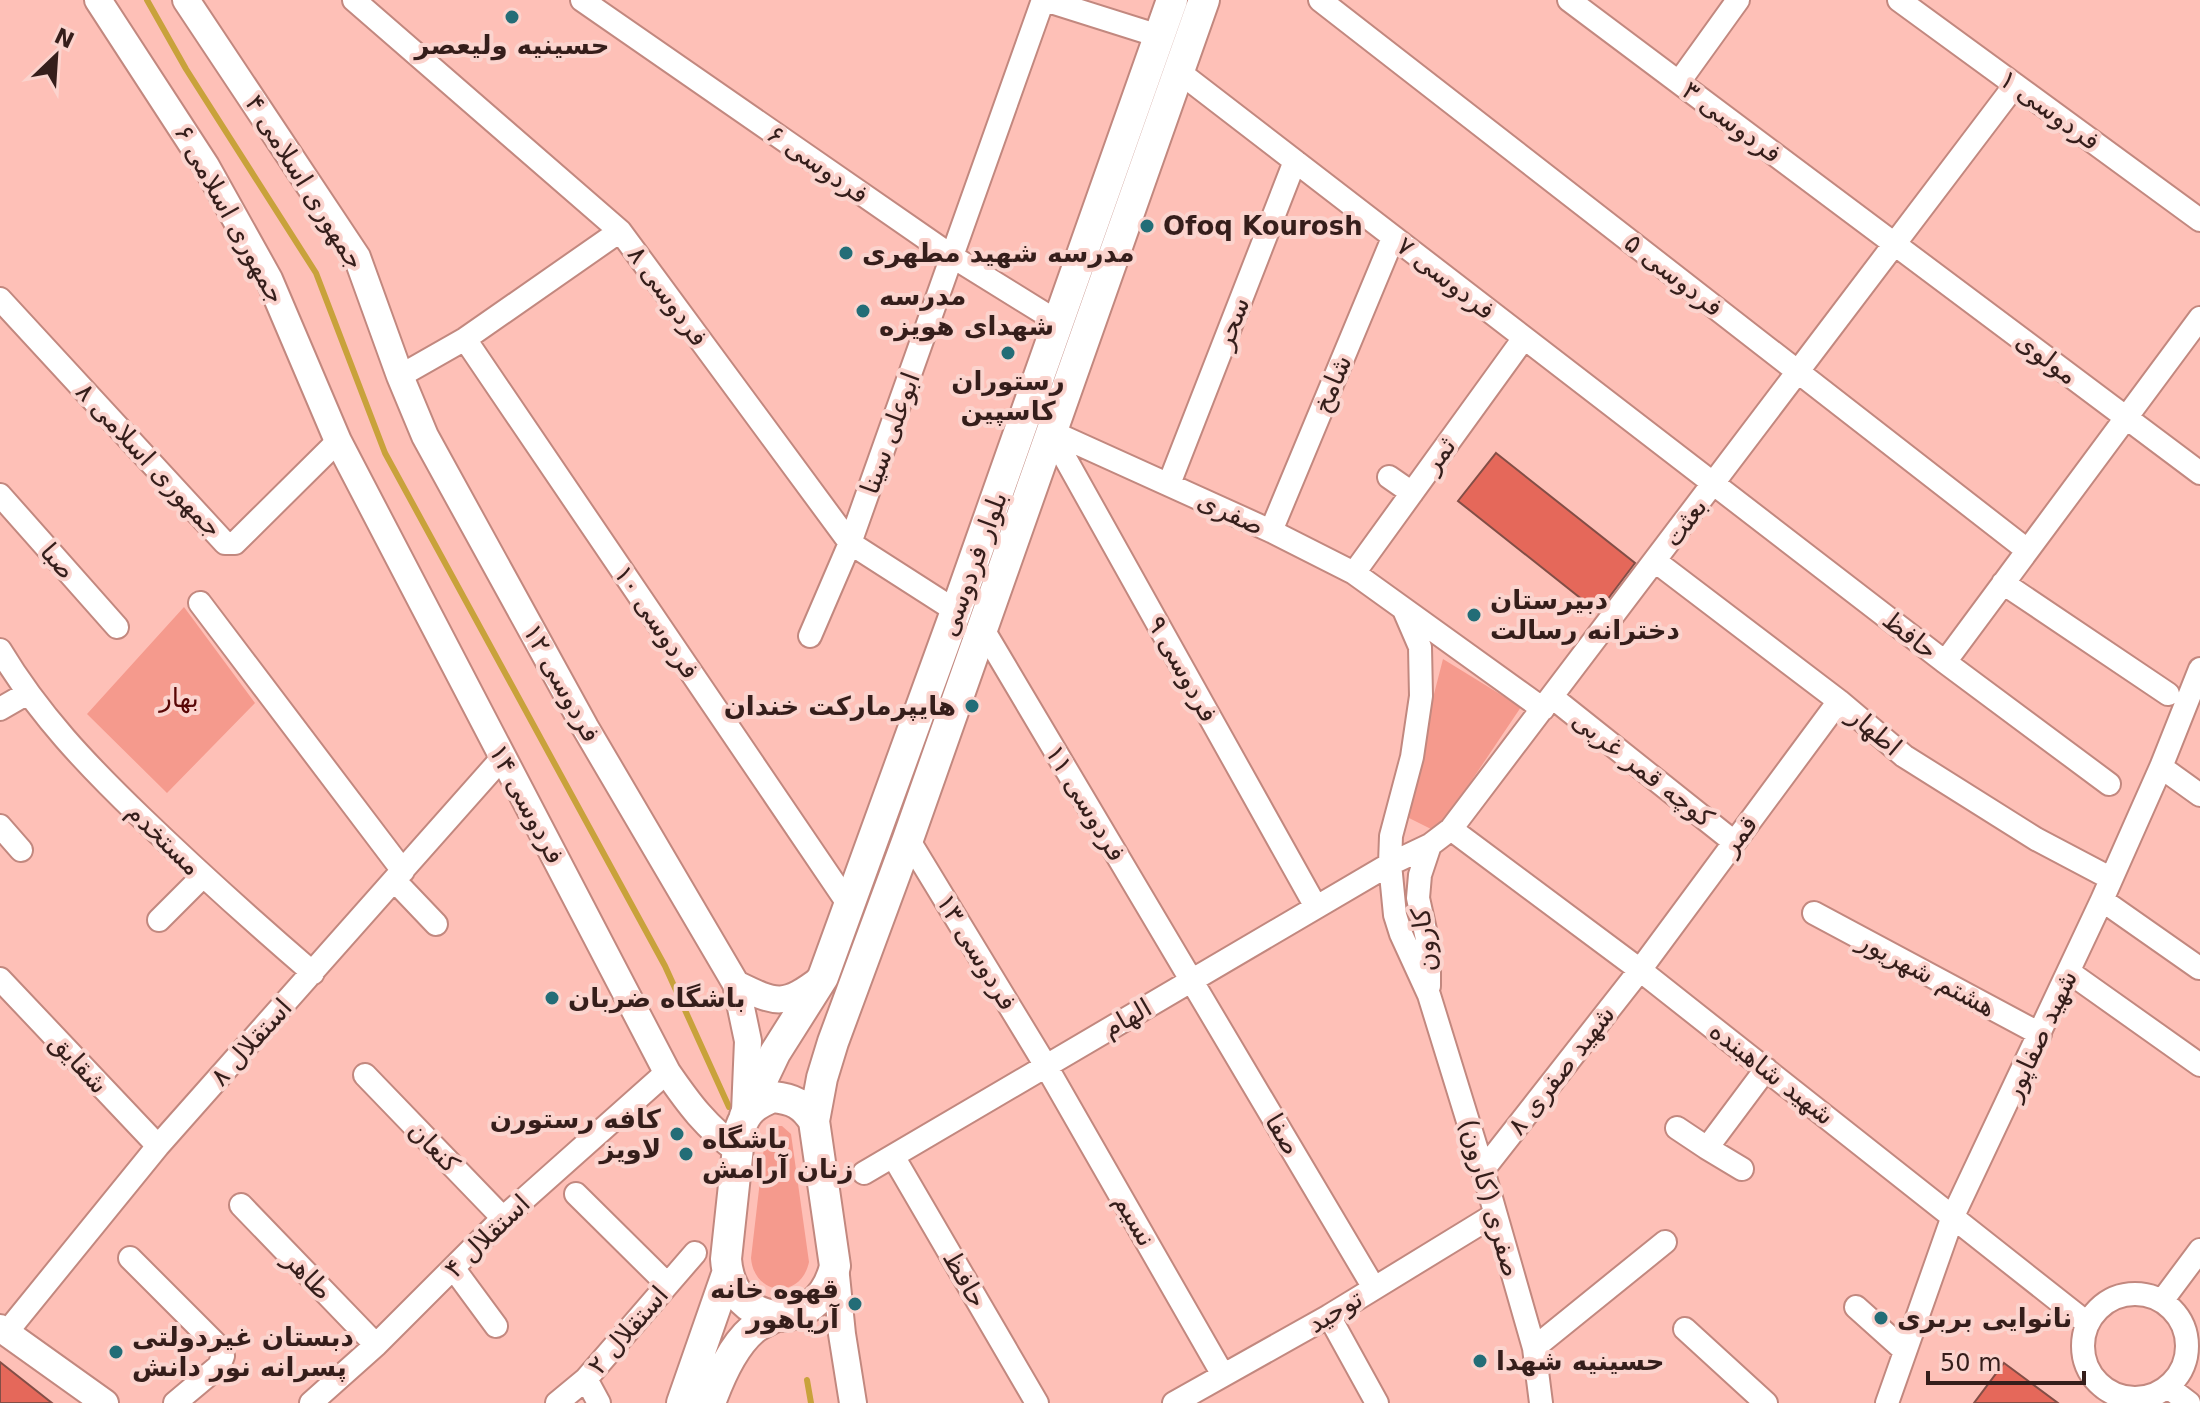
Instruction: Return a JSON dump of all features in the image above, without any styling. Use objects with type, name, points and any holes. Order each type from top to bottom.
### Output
[{"type":"main road","name":"بلوار فردوسی","points":[[835,1266],[814,1121],[822,1078],[908,839],[969,619],[1058,322],[1172,0]]},
{"type":"main road","name":"بلوار فردوسی","points":[[727,1274],[738,1150],[745,1116],[775,1053],[823,977],[849,905],[1050,431],[1204,0]]},
{"type":"main road","points":[[745,1116],[757,1103],[773,1097],[790,1099],[805,1107],[814,1121]]},
{"type":"main road","points":[[710,1403],[739,1345],[754,1328],[809,1308],[822,1297],[831,1282],[835,1266]]},
{"type":"main road","points":[[727,1274],[733,1290],[745,1303],[759,1312],[785,1316]]},
{"type":"main road","points":[[682,1403],[727,1274]]},
{"type":"street","name":"جمهوری اسلامی ۶","points":[[98,0],[206,166],[269,279],[338,441]]},
{"type":"street","name":"جمهوری اسلامی ۴","points":[[186,0],[357,257],[400,376]]},
{"type":"street","name":"فردوسی ۸","points":[[354,0],[620,231],[850,543],[969,619]]},
{"type":"street","name":"فردوسی ۶","points":[[582,0],[953,257],[1058,322]]},
{"type":"street","points":[[1044,0],[1159,36]]},
{"type":"street","name":"ابوعلی سینا","points":[[810,636],[850,543],[1044,0]]},
{"type":"street","name":"فردوسی ۵","points":[[1320,0],[2027,550]]},
{"type":"street","name":"فردوسی ۳","points":[[1569,0],[1895,244]]},
{"type":"street","points":[[1679,82],[1738,0]]},
{"type":"street","name":"فردوسی ۱","points":[[1899,0],[2200,220]]},
{"type":"street","name":"فردوسی ۷","points":[[1178,71],[1713,484]]},
{"type":"street","name":"بعثت","points":[[1430,845],[1451,829],[1475,799],[2015,85]]},
{"type":"street","name":"سحر","points":[[1169,484],[1295,161]]},
{"type":"street","points":[[400,376],[465,339],[620,231]]},
{"type":"street","name":"شامخ","points":[[1271,531],[1393,238]]},
{"type":"street","name":"مولوی","points":[[1895,244],[2200,473]]},
{"type":"street","name":"جمهوری اسلامی ۸","points":[[0,299],[225,543],[235,543],[338,441]]},
{"type":"street","points":[[1945,662],[2200,318]]},
{"type":"street","name":"ثمر","points":[[1354,573],[1524,338]]},
{"type":"street","name":"فردوسی ۱۰","points":[[465,339],[849,905]]},
{"type":"street","name":"فردوسی ۱۲","points":[[400,376],[425,436],[562,685],[736,984],[748,1041],[745,1116]]},
{"type":"street","name":"صفری","points":[[1050,431],[1271,531],[1354,573],[1453,645]]},
{"type":"street","name":"فردوسی ۹","points":[[1050,431],[1316,907]]},
{"type":"street","name":"فردوسی ۱۴","points":[[338,441],[667,1072],[691,1108],[712,1131],[738,1150]]},
{"type":"street","points":[[1389,477],[1412,493]]},
{"type":"street","name":"حافظ","points":[[1713,484],[2109,784]]},
{"type":"street","name":"صبا","points":[[0,495],[117,627]]},
{"type":"street","name":"اطهار","points":[[1655,561],[1839,701],[1904,756],[2036,839],[2110,878]]},
{"type":"street","points":[[2003,583],[2168,694]]},
{"type":"street","points":[[200,603],[436,924]]},
{"type":"street","name":"کارون","points":[[1404,610],[1420,647],[1421,696],[1412,757],[1391,836],[1390,864],[1395,915],[1429,995]]},
{"type":"street","name":"فردوسی ۱۱","points":[[969,619],[1192,980]]},
{"type":"street","points":[[1420,661],[1453,645]]},
{"type":"street","name":"کوچه قمر غربی","points":[[1453,645],[1548,703],[1734,842]]},
{"type":"street","name":"مستخدم","points":[[0,650],[26,694],[59,734],[202,877],[313,973]]},
{"type":"street","name":"شهید صفاپور","points":[[1887,1403],[1953,1216],[2102,900],[2200,669]]},
{"type":"street","points":[[0,709],[26,694]]},
{"type":"street","name":"قمر","points":[[1640,970],[1839,701]]},
{"type":"street","name":"استقلال ۸","points":[[3,1330],[158,1146],[503,757]]},
{"type":"street","points":[[2161,767],[2200,795]]},
{"type":"street","points":[[0,826],[21,850]]},
{"type":"street","name":"شهید شاهبنده","points":[[1451,829],[1640,970],[2088,1324]]},
{"type":"street","name":"فردوسی ۱۳","points":[[908,839],[1046,1066]]},
{"type":"street","name":"الهام","points":[[864,1173],[1390,864],[1430,845]]},
{"type":"street","name":"کارون","points":[[1429,995],[1429,948],[1418,898],[1420,875],[1430,845]]},
{"type":"street","points":[[159,920],[202,877]]},
{"type":"street","points":[[2102,900],[2199,968]]},
{"type":"street","name":"هشتم شهریور","points":[[1814,913],[2040,1034]]},
{"type":"street","name":"شهید صفری ۸","points":[[1483,1170],[1640,970]]},
{"type":"street","points":[[2069,972],[2200,1065]]},
{"type":"street","points":[[736,984],[764,998],[784,1001],[802,993],[823,977]]},
{"type":"street","name":"شقایق","points":[[0,979],[158,1146]]},
{"type":"street","name":"صفا","points":[[1192,980],[1374,1288]]},
{"type":"street","name":"صفری (کارون)","points":[[1429,995],[1534,1348],[1541,1403]]},
{"type":"street","name":"نسیم","points":[[1046,1066],[1223,1375]]},
{"type":"street","points":[[1707,1148],[1766,1069]]},
{"type":"street","name":"استقلال ۴","points":[[311,1403],[376,1345],[503,1218],[667,1072]]},
{"type":"street","name":"کنعان","points":[[365,1075],[503,1218]]},
{"type":"street","points":[[1677,1128],[1742,1169]]},
{"type":"street","name":"حافظ","points":[[893,1156],[1037,1403]]},
{"type":"street","points":[[576,1194],[667,1284]]},
{"type":"street","name":"طاهر","points":[[241,1205],[376,1345]]},
{"type":"street","name":"توحید","points":[[1174,1403],[1329,1316],[1494,1215]]},
{"type":"street","points":[[1534,1348],[1665,1242]]},
{"type":"street","name":"استقلال ۲","points":[[557,1403],[586,1379],[695,1253]]},
{"type":"street","points":[[130,1258],[220,1348],[223,1356],[219,1366],[175,1403]]},
{"type":"street","points":[[2162,1301],[2198,1258]]},
{"type":"street","points":[[835,1266],[853,1403]]},
{"type":"street","points":[[454,1269],[496,1326]]},
{"type":"street","points":[[2134,1294],[2162,1301],[2176,1313],[2187,1338],[2184,1365],[2168,1387],[2149,1396],[2097,1395],[2084,1353],[2088,1324],[2099,1308],[2116,1298],[2134,1294]]},
{"type":"street","points":[[1856,1307],[1904,1350]]},
{"type":"street","points":[[785,1316],[842,1334]]},
{"type":"street","points":[[1329,1316],[1377,1403]]},
{"type":"street","points":[[1685,1329],[1766,1403]]},
{"type":"street","points":[[3,1330],[105,1403]]},
{"type":"street","points":[[586,1379],[599,1403]]},
{"type":"street","points":[[2168,1387],[2189,1403]]},
{"type":"green space","name":"بهار","points":[[184,607],[255,703],[167,793],[87,714]]},
{"type":"green space","points":[[1443,659],[1521,707],[1437,832],[1403,815]]},
{"type":"green space","points":[[782,1126],[791,1134],[809,1262],[797,1283],[778,1288],[760,1280],[751,1258],[765,1138],[767,1132]]},
{"type":"building","points":[[1496,453],[1635,563],[1598,612],[1458,501]]},
{"type":"building","points":[[0,1362],[52,1403],[0,1403]]},
{"type":"building","points":[[2004,1363],[2058,1403],[1974,1403]]},
{"type":"waterway","points":[[147,0],[186,69],[316,273],[385,453],[665,966],[729,1107]]},
{"type":"waterway","points":[[807,1380],[811,1403]]},
{"type":"place","name":"حسینیه ولیعصر","points":[[512,17]]},
{"type":"place","name":"Ofoq Kourosh","points":[[1147,226]]},
{"type":"place","name":"مدرسه شهید مطهری","points":[[846,253]]},
{"type":"place","name":"مدرسه شهدای هویزه","points":[[863,311]]},
{"type":"place","name":"رستوران کاسپین","points":[[1008,353]]},
{"type":"place","name":"دبیرستان دخترانه رسالت","points":[[1474,615]]},
{"type":"place","name":"هایپرمارکت خندان","points":[[972,706]]},
{"type":"place","name":"باشگاه ضربان","points":[[552,998]]},
{"type":"place","name":"کافه رستورن لاویز","points":[[677,1134]]},
{"type":"place","name":"باشگاه زنان آرامش","points":[[686,1154]]},
{"type":"place","name":"قهوه خانه آریاهور","points":[[855,1304]]},
{"type":"place","name":"نانوایی بربری","points":[[1881,1318]]},
{"type":"place","name":"دبستان غیردولتی پسرانه نور دانش","points":[[116,1352]]},
{"type":"place","name":"حسینیه شهدا","points":[[1480,1361]]}]
